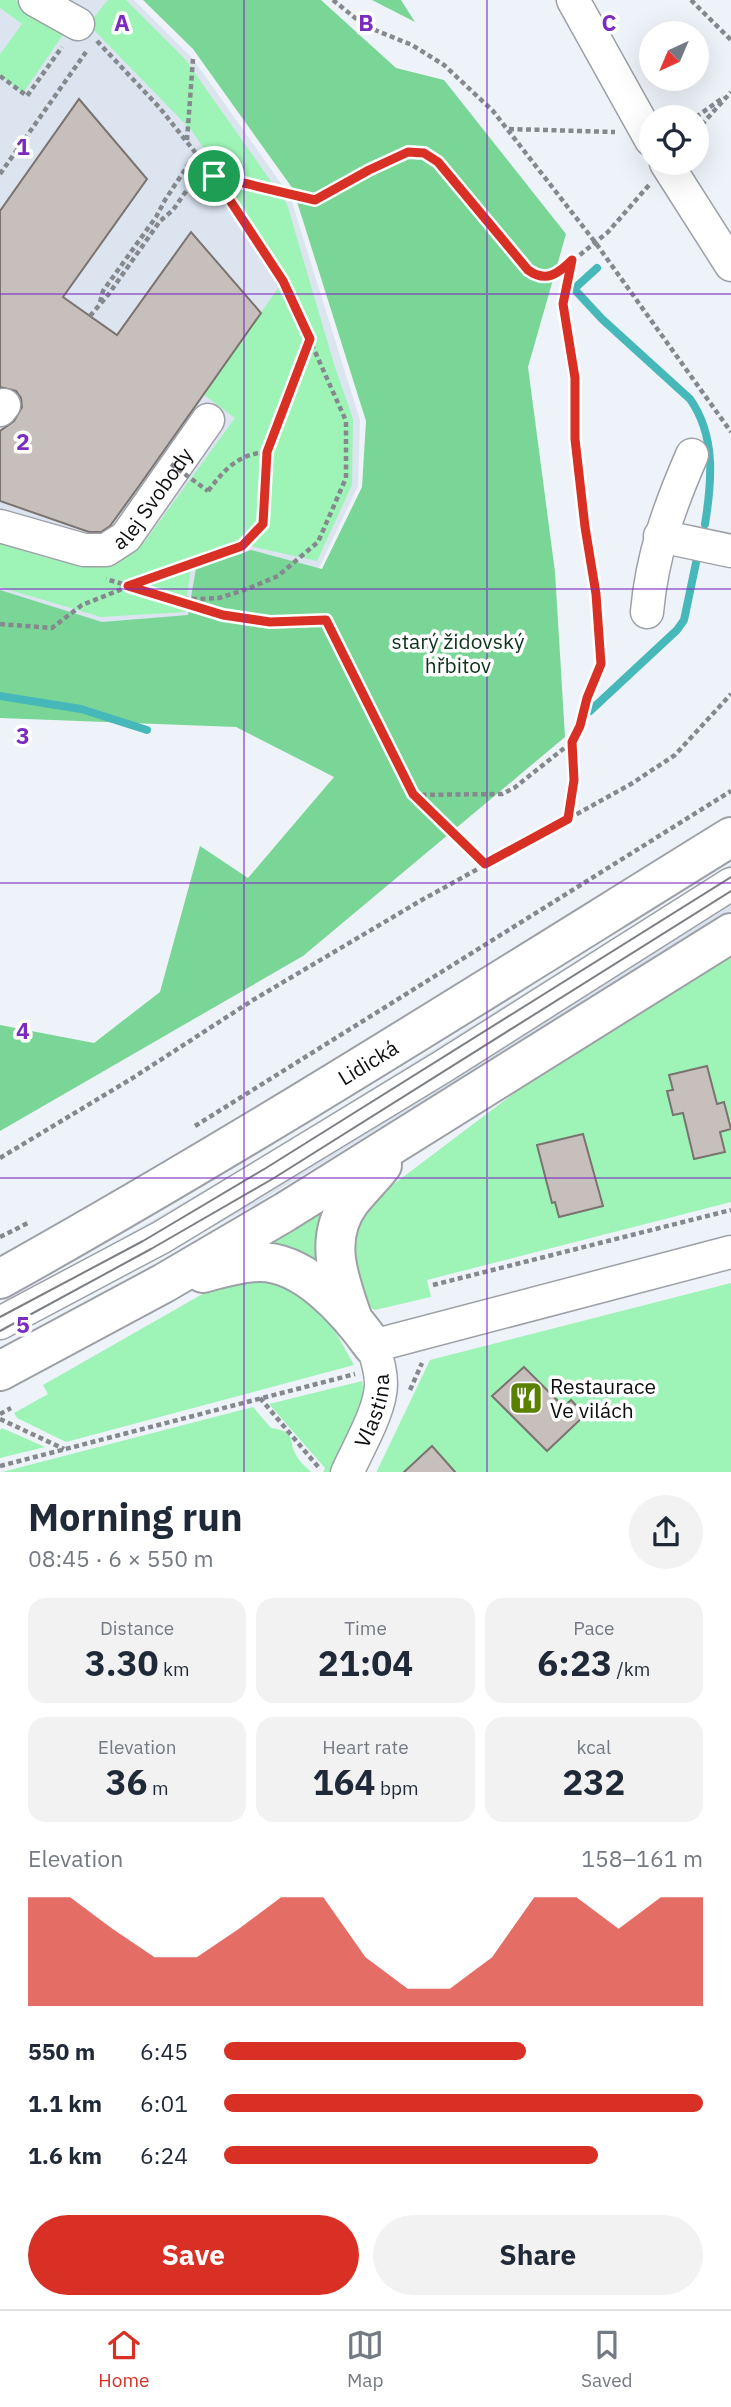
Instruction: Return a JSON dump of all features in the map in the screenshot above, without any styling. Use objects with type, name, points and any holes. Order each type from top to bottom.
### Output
[{"type":"main road","name":"Lidická","points":[[0,1279],[126,1209],[337,1083],[731,837]]},
{"type":"main road","points":[[0,1371],[164,1283],[285,1212],[731,933]]},
{"type":"main road","points":[[368,1343],[337,1273],[334,1242],[341,1219],[350,1203],[407,1136]]},
{"type":"main road","points":[[164,1283],[235,1264],[278,1264],[298,1272],[368,1343]]},
{"type":"street","points":[[35,0],[78,24]]},
{"type":"street","points":[[573,0],[639,118]]},
{"type":"street","points":[[673,175],[731,265]]},
{"type":"street","name":"alej Svobody","points":[[0,526],[84,550],[106,550],[126,537],[208,420]]},
{"type":"street","points":[[647,612],[649,585],[660,536],[692,455]]},
{"type":"street","points":[[660,536],[731,551]]},
{"type":"street","name":"Lidická","points":[[0,1323],[162,1237],[442,1067],[731,884]]},
{"type":"street","points":[[368,1343],[731,1252]]},
{"type":"street","name":"Vlastina","points":[[347,1472],[377,1406],[381,1387],[368,1343]]},
{"type":"path","points":[[333,0],[365,26],[412,45],[444,65],[493,111],[595,242],[731,432]]},
{"type":"path","points":[[691,0],[731,40]]},
{"type":"path","points":[[0,174],[95,39],[159,107],[205,164],[283,281],[346,421],[346,478],[318,542],[278,576],[247,589],[219,598],[170,598]]},
{"type":"path","points":[[0,76],[27,96],[55,56]]},
{"type":"path","points":[[187,141],[193,59]]},
{"type":"path","points":[[709,108],[731,92]]},
{"type":"path","points":[[709,117],[731,92]]},
{"type":"path","points":[[509,129],[595,133],[639,145]]},
{"type":"path","points":[[214,176],[315,200],[390,159],[408,152],[424,153],[438,162],[528,270],[544,278],[559,272],[608,232],[642,175]]},
{"type":"path","points":[[100,302],[103,291],[156,217],[164,200],[196,153]]},
{"type":"path","points":[[90,316],[160,221],[173,210],[205,164]]},
{"type":"path","points":[[413,794],[502,794],[514,788],[572,742],[601,664],[596,594],[575,439],[575,378],[563,304],[572,260]]},
{"type":"path","points":[[0,624],[52,628],[82,605],[242,546],[263,524],[267,452],[310,339]]},
{"type":"path","points":[[171,464],[208,491],[235,461],[251,453],[267,452]]},
{"type":"path","points":[[99,578],[223,615],[270,622],[326,620],[413,794],[485,864]]},
{"type":"path","points":[[0,1158],[131,1079],[253,1000],[485,864],[631,784],[675,755],[731,694]]},
{"type":"path","points":[[568,819],[574,780],[572,742]]},
{"type":"path","points":[[191,1129],[731,790]]},
{"type":"path","points":[[433,1285],[731,1210]]},
{"type":"path","points":[[0,1237],[37,1219]]},
{"type":"path","points":[[0,1466],[260,1398],[368,1343]]},
{"type":"path","points":[[409,1391],[425,1357]]},
{"type":"path","points":[[260,1398],[321,1468],[318,1472]]},
{"type":"path","points":[[11,1408],[0,1417],[65,1450]]},
{"type":"shaded area","points":[[0,0],[134,0],[193,59],[290,196],[360,420],[358,486],[320,566],[284,604],[80,641],[0,630]]},
{"type":"shaded area","points":[[731,864],[731,911],[257,1203],[0,1340],[0,1304],[69,1269],[270,1152]]},
{"type":"green space","points":[[0,0],[15,0],[67,29],[23,93],[0,76],[0,54],[22,24],[0,8]]},
{"type":"green space","points":[[108,0],[126,0],[185,59],[287,204],[353,419],[352,485],[317,561],[250,546],[191,567],[185,612],[101,617],[0,587],[0,543],[57,560],[94,564],[112,561],[129,553],[146,540],[235,418],[204,395],[283,281],[235,194],[192,131],[88,24]]},
{"type":"green space","name":"starý židovský hřbitov","points":[[143,0],[321,0],[396,68],[444,80],[566,234],[528,367],[555,572],[565,737],[303,956],[0,1131],[0,1025],[94,1043],[160,992],[200,846],[248,878],[334,777],[236,727],[0,718],[0,590],[102,622],[188,615],[196,568],[251,550],[322,569],[362,487],[366,421],[293,189],[193,49]]},
{"type":"green space","points":[[372,0],[401,0],[415,22]]},
{"type":"green space","points":[[731,952],[731,1202],[427,1280],[431,1297],[375,1310],[360,1303],[350,1221],[366,1205],[582,1042]]},
{"type":"green space","points":[[328,1205],[321,1266],[264,1244]]},
{"type":"green space","points":[[261,1272],[322,1308],[354,1365],[66,1442],[17,1418],[14,1413],[48,1394],[43,1385],[220,1284]]},
{"type":"green space","points":[[731,1283],[731,1472],[376,1472],[430,1360]]},
{"type":"green space","points":[[362,1381],[359,1417],[331,1472],[323,1472],[325,1468],[269,1404]]},
{"type":"green space","points":[[253,1407],[271,1428],[288,1434],[297,1457],[311,1472],[2,1472]]},
{"type":"green space","points":[[2,1428],[45,1447],[0,1458]]},
{"type":"building","points":[[79,99],[147,179],[63,297],[117,335],[191,232],[261,313],[110,526],[101,532],[89,532],[0,501],[0,431],[14,421],[22,407],[21,398],[16,391],[0,387],[0,211]]},
{"type":"building","points":[[707,1066],[717,1104],[724,1102],[731,1129],[720,1132],[725,1152],[694,1159],[683,1113],[673,1115],[667,1091],[673,1090],[669,1075]]},
{"type":"building","points":[[583,1134],[603,1206],[559,1217],[555,1202],[552,1203],[537,1145]]},
{"type":"building","points":[[524,1367],[564,1407],[571,1400],[585,1415],[547,1451],[492,1396]]},
{"type":"building","points":[[432,1446],[455,1472],[404,1472]]},
{"type":"waterway","points":[[597,268],[575,288],[576,291],[602,319],[690,399],[698,413],[708,443],[710,459],[705,524]]},
{"type":"waterway","points":[[590,711],[677,630],[684,620],[697,558]]},
{"type":"waterway","points":[[0,696],[81,709],[147,730]]},
{"type":"tram line","points":[[0,1317],[143,1241],[266,1168],[731,877]]},
{"type":"tram line","points":[[0,1331],[274,1178],[731,891]]},
{"type":"place","name":"Restaurace Ve vilách","points":[[526,1398]]},
{"type":"route","points":[[408,152],[424,153],[438,162],[528,270],[536,276],[544,278],[559,272],[572,260],[563,304],[575,378],[575,439],[596,594],[601,664],[572,742],[574,780],[568,819],[485,864],[413,794],[326,620],[270,622],[223,615],[128,586],[190,562],[242,546],[263,524],[267,452],[310,339],[283,281],[214,176],[261,186],[305,200],[315,200],[390,159],[408,152]]}]
